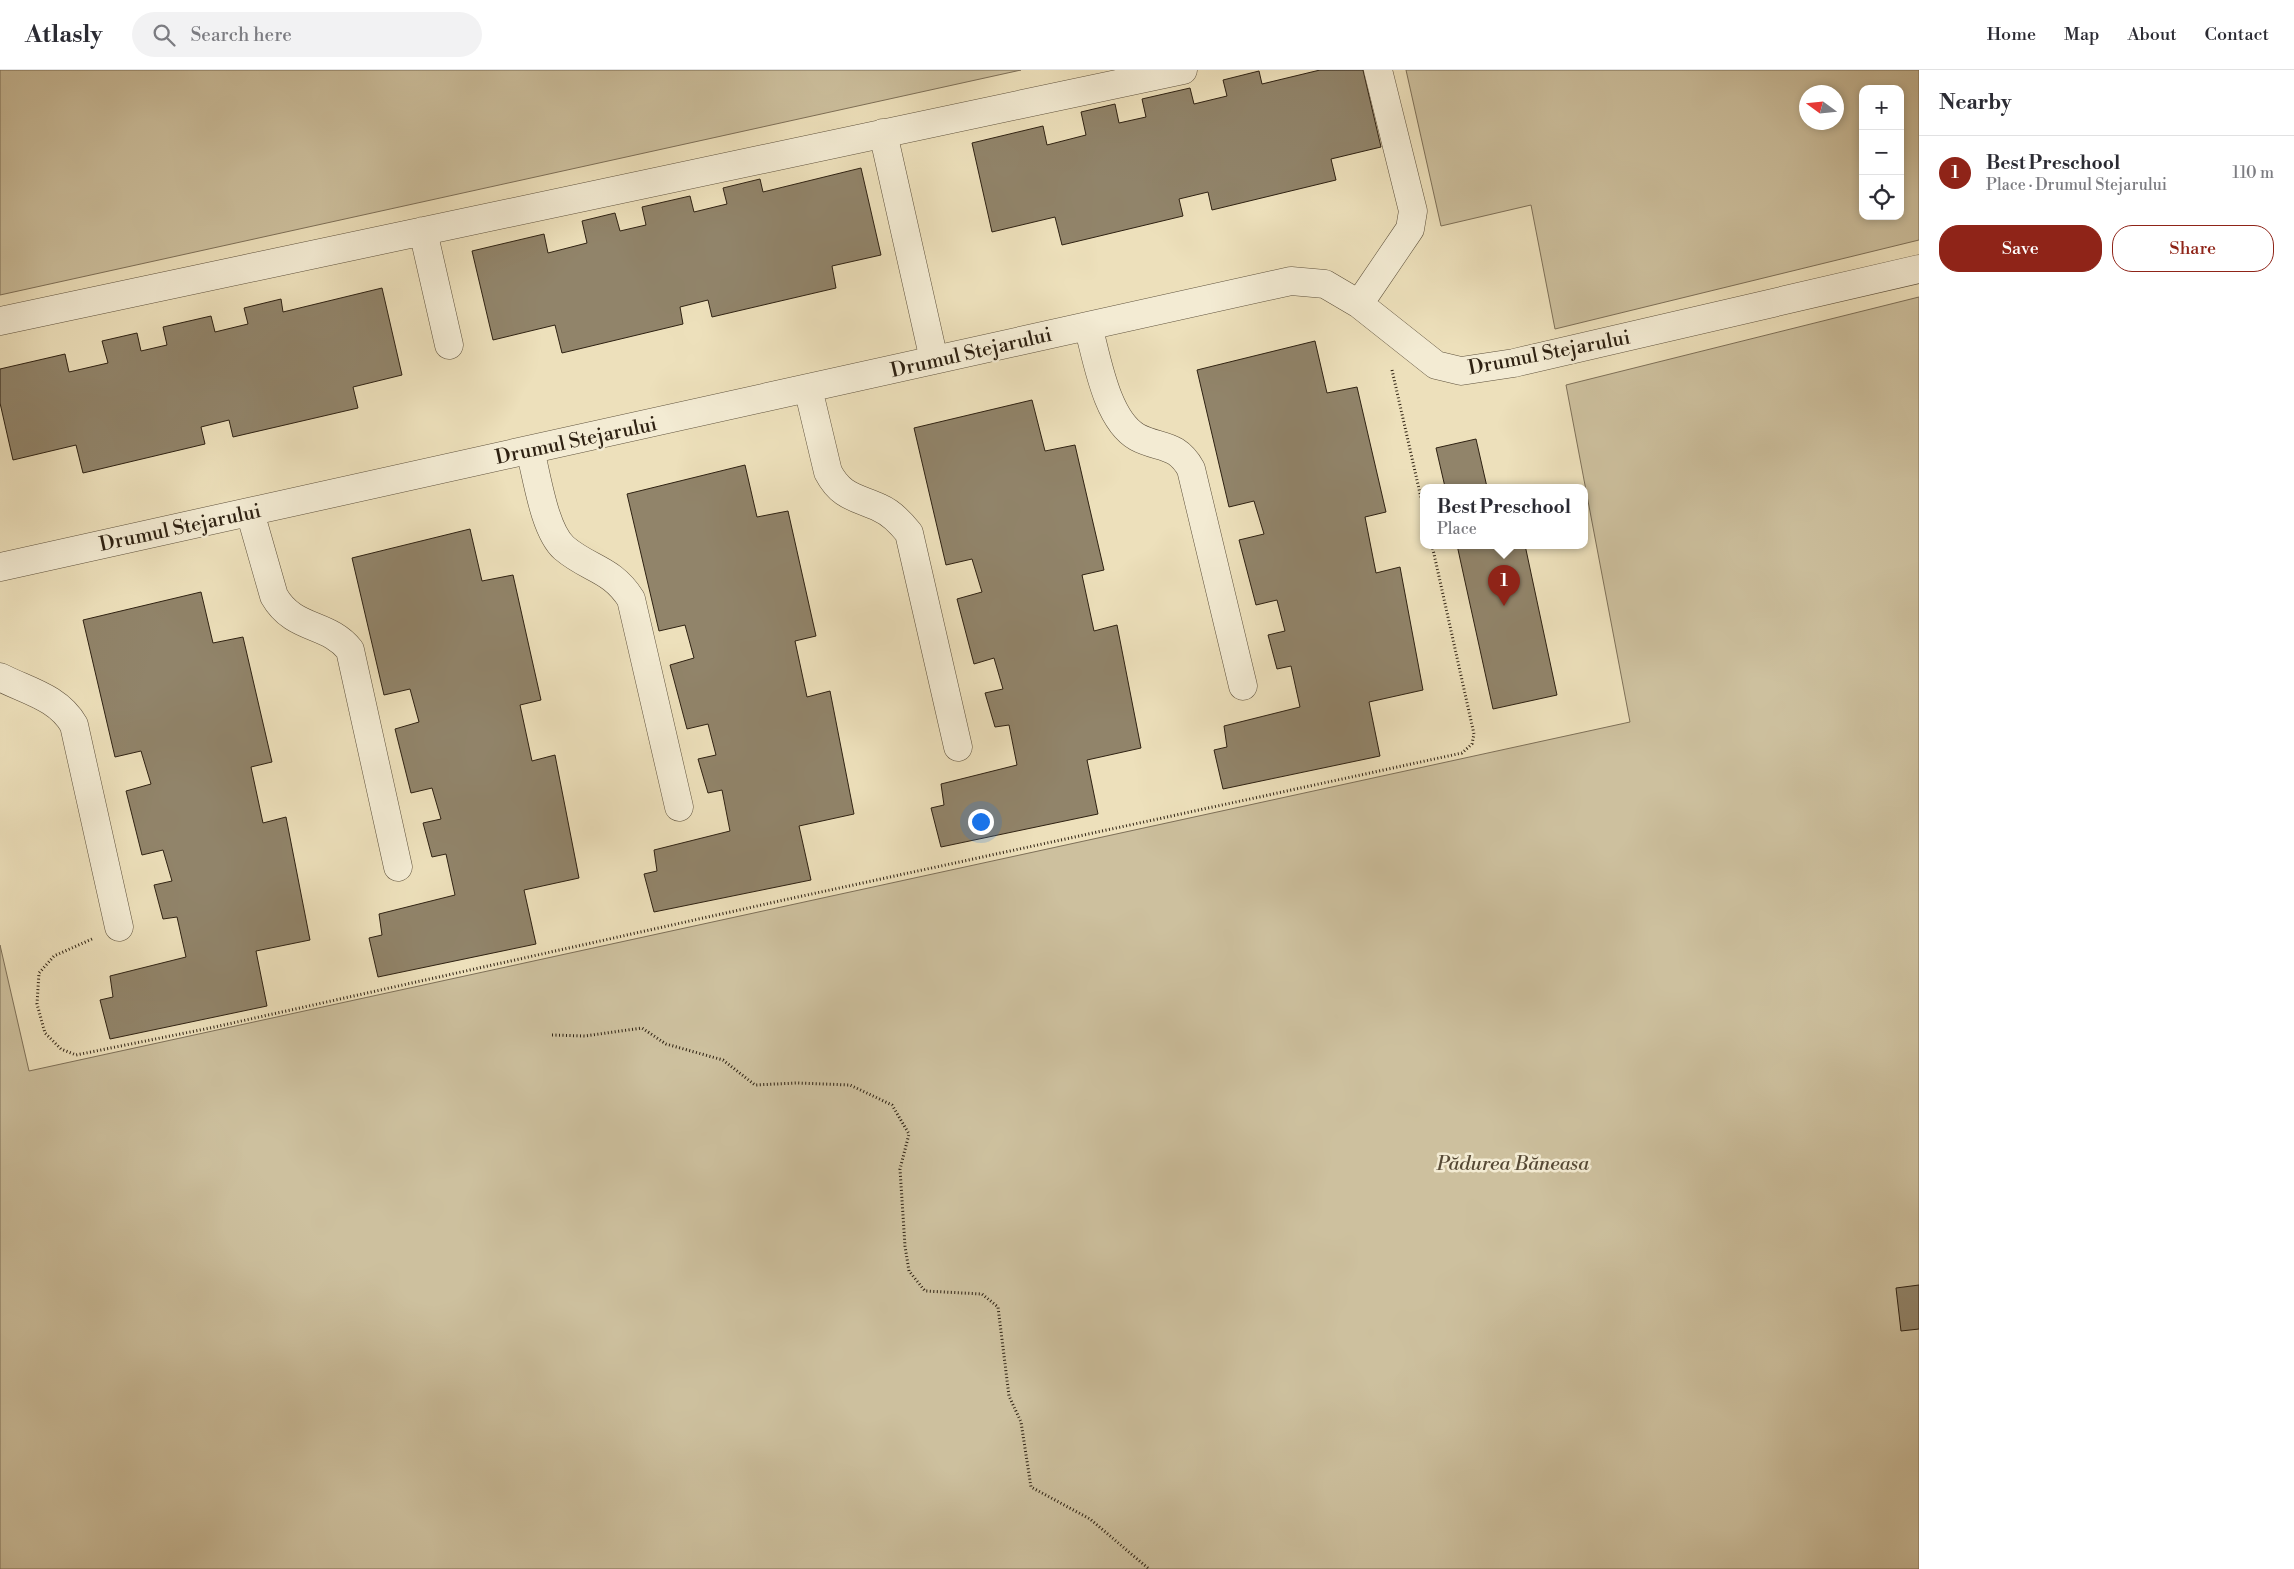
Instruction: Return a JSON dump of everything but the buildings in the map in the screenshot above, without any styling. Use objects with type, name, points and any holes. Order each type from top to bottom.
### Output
[{"type":"street","points":[[0,321],[1183,70]]},
{"type":"street","points":[[1359,304],[1410,229],[1413,211],[1378,70]]},
{"type":"street","points":[[884,134],[934,360]]},
{"type":"street","points":[[423,231],[449,345]]},
{"type":"street","name":"Drumul Stejarului","points":[[0,567],[1291,282],[1325,284],[1359,304],[1436,366],[1461,371],[1514,363],[1919,269]]},
{"type":"street","points":[[1088,326],[1112,406],[1119,419],[1138,437],[1176,451],[1184,457],[1191,469],[1243,686]]},
{"type":"street","points":[[808,388],[828,472],[833,482],[853,498],[882,508],[893,516],[909,533],[958,747]]},
{"type":"street","points":[[530,450],[548,520],[562,546],[610,574],[622,584],[631,599],[678,807]]},
{"type":"street","points":[[250,512],[274,596],[281,608],[299,621],[335,636],[350,650],[398,867]]},
{"type":"street","points":[[0,676],[49,699],[60,707],[74,725],[119,927]]},
{"type":"path","points":[[1382,324],[1420,493]]},
{"type":"path","points":[[119,927],[54,956],[39,973],[37,1004],[45,1033],[61,1049],[76,1055],[210,1028],[774,902],[1462,753],[1472,744],[1474,734],[1433,549]]},
{"type":"path","points":[[552,1035],[585,1036],[642,1028],[666,1044],[723,1060],[755,1085],[797,1082],[850,1084],[892,1105],[909,1134],[900,1169],[905,1246],[909,1271],[925,1291],[982,1294],[998,1307],[1009,1396],[1021,1422],[1028,1456],[1031,1487],[1090,1519],[1149,1569]]},
{"type":"green space","points":[[0,70],[1021,70],[0,295]]},
{"type":"green space","points":[[1406,70],[1919,70],[1919,240],[1555,329],[1531,205],[1441,226]]},
{"type":"green space","name":"Pădurea Băneasa","points":[[1919,297],[1919,1569],[0,1569],[0,945],[29,1071],[1630,722],[1588,501],[1588,484],[1585,484],[1566,385]]},
{"type":"place","name":"Best Preschool","points":[[1504,606]]}]
